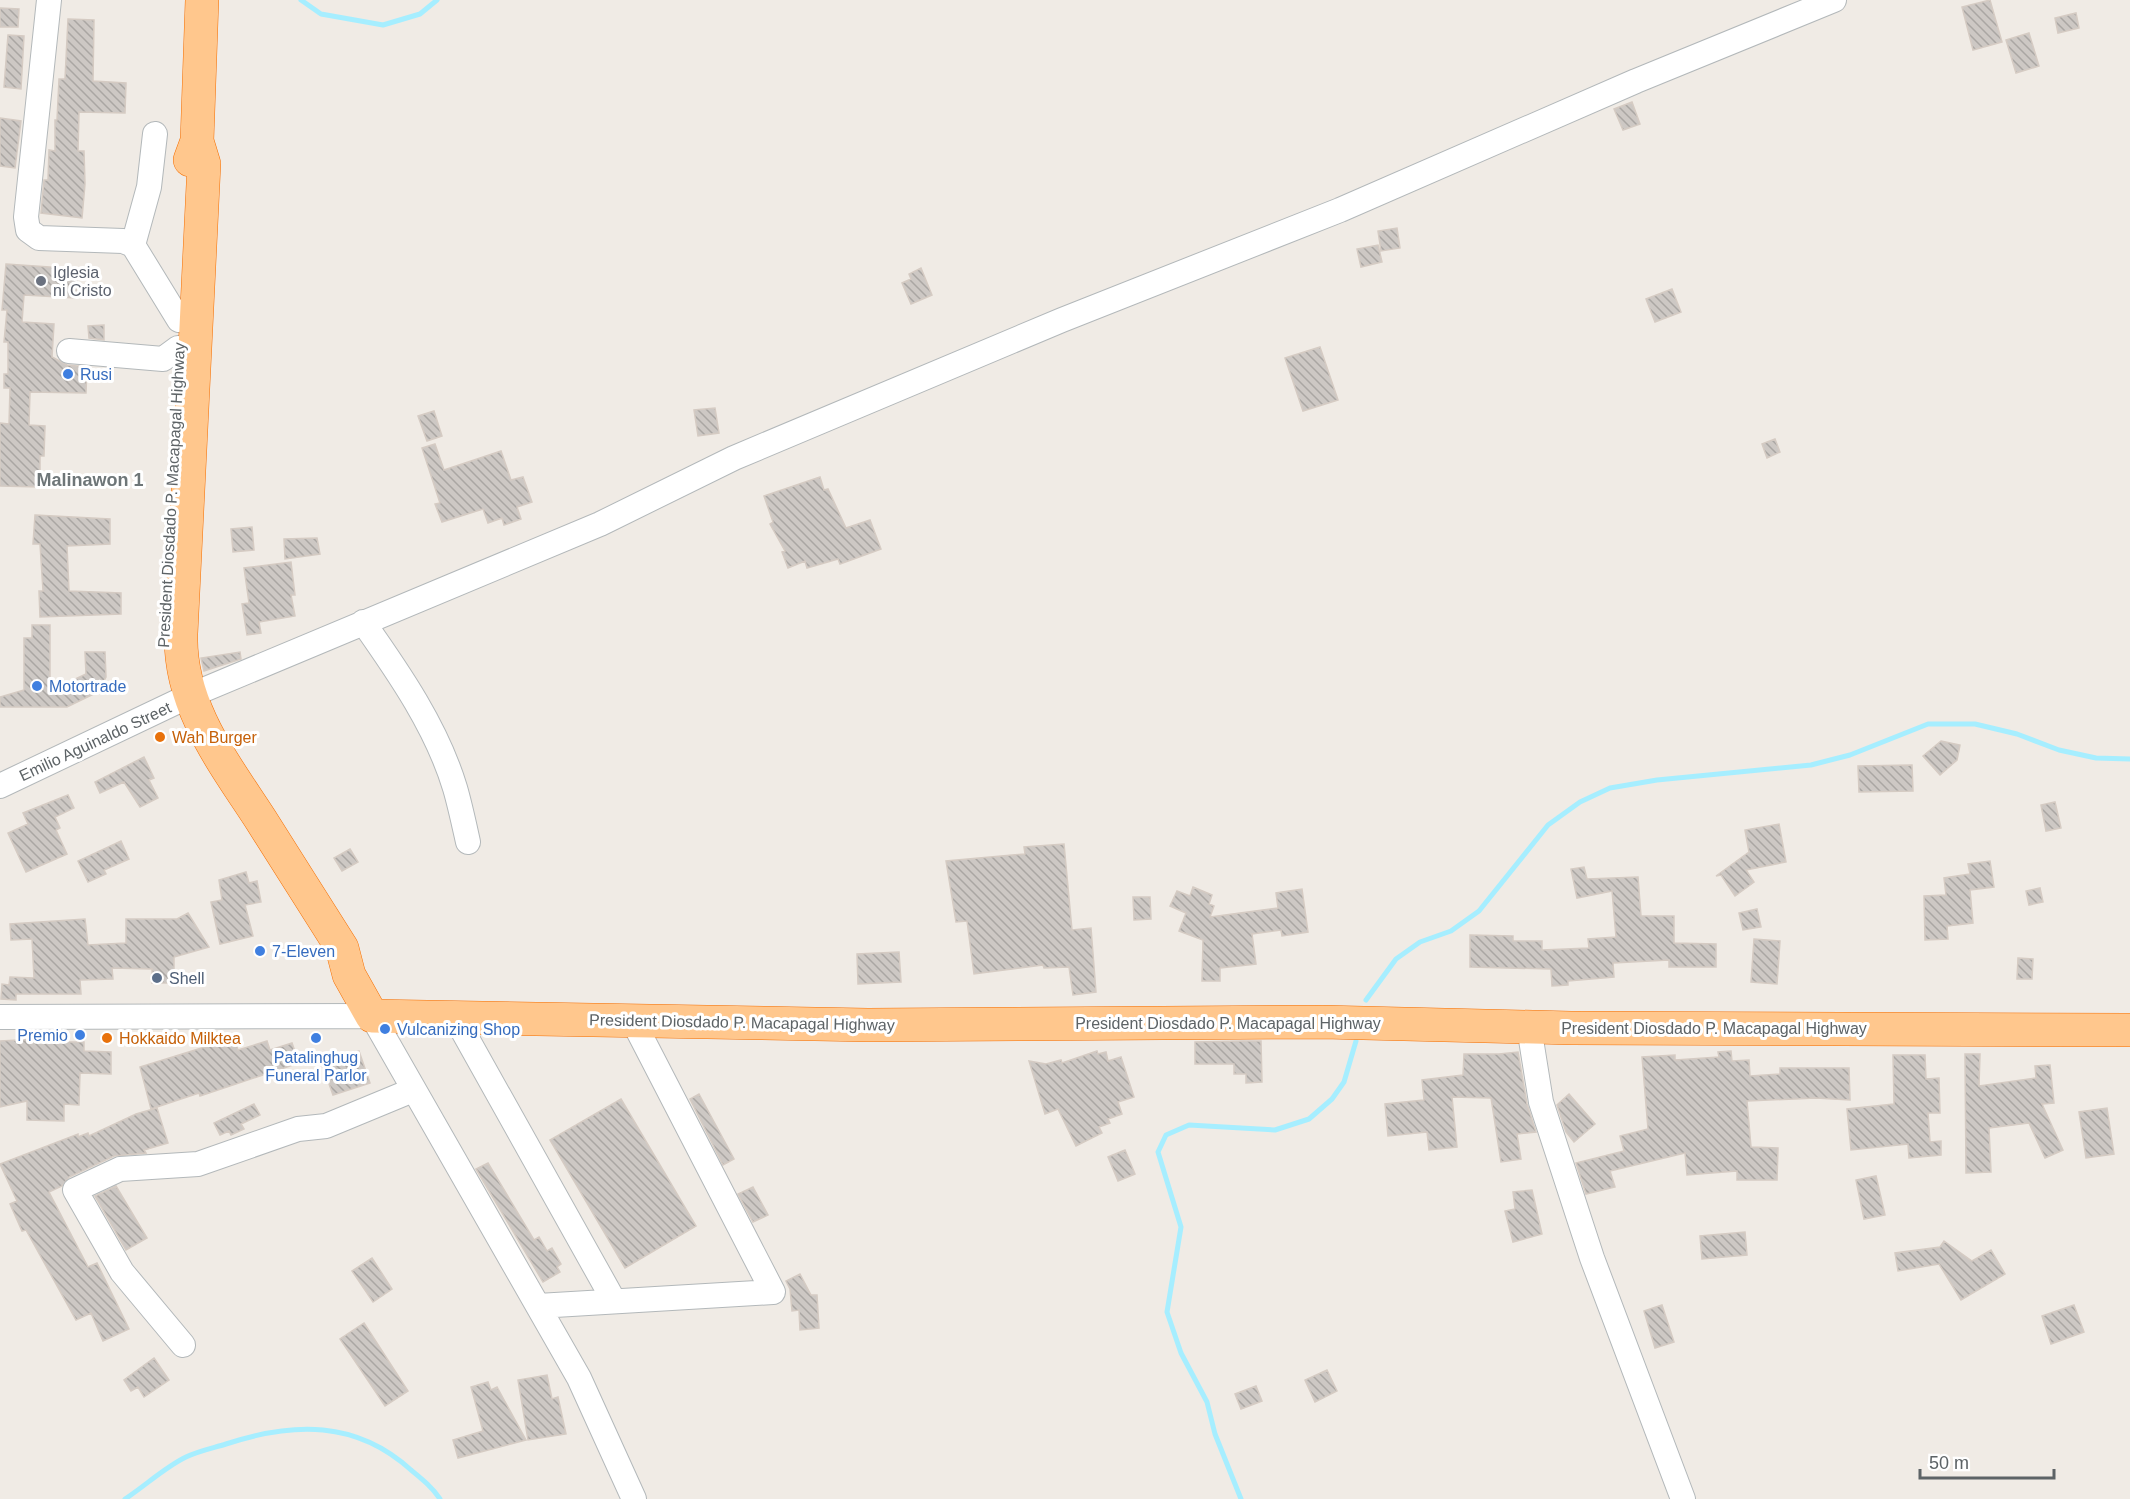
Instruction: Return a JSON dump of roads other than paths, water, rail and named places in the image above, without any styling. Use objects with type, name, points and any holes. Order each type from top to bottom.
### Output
[{"type":"highway","name":"President Diosdado P. Macapagal Highway","points":[[184,391],[179,334],[188,165],[197,141],[202,0]]},
{"type":"highway","name":"President Diosdado P. Macapagal Highway","points":[[197,141],[204,164],[184,391],[176,560],[181,700],[198,720],[342,948],[349,975],[372,1016],[868,1024],[1323,1022],[1529,1027],[2130,1030]]},
{"type":"street","points":[[48,0],[26,217],[28,230],[39,238],[123,241],[133,245],[179,334],[164,359],[69,351]]},
{"type":"street","name":"Emilio Aguinaldo Street","points":[[0,786],[181,700],[600,524],[734,458],[1137,290],[1340,210],[1636,81],[1834,0]]},
{"type":"street","points":[[133,245],[149,187],[155,134]]},
{"type":"street","points":[[363,622],[414,701],[441,753],[454,787],[468,842]]},
{"type":"street","points":[[0,1017],[372,1016],[579,1378],[634,1499]]},
{"type":"street","points":[[455,1017],[614,1301]]},
{"type":"street","points":[[538,1306],[772,1292],[633,1021]]},
{"type":"street","points":[[1529,1027],[1541,1102],[1592,1258],[1683,1499]]},
{"type":"street","points":[[183,1344],[122,1272],[75,1190],[120,1169],[198,1164],[298,1129],[326,1126],[413,1090]]},
{"type":"waterway","points":[[301,0],[321,14],[383,25],[420,14],[437,0]]},
{"type":"waterway","points":[[1366,1000],[1396,959],[1420,942],[1451,931],[1479,911],[1548,825],[1580,802],[1610,788],[1657,780],[1811,765],[1850,755],[1928,724],[1975,724],[2017,734],[2059,750],[2096,758],[2130,759]]},
{"type":"waterway","points":[[1241,1499],[1215,1434],[1207,1402],[1181,1353],[1167,1312],[1181,1227],[1158,1152],[1166,1135],[1189,1125],[1275,1130],[1309,1119],[1332,1099],[1344,1082],[1356,1041]]},
{"type":"waterway","points":[[125,1499],[170,1466],[191,1455],[251,1437],[299,1429],[346,1434],[368,1442],[390,1454],[411,1470],[440,1499]]},
{"type":"place","name":"Iglesia ni Cristo","points":[[41,281]]},
{"type":"place","name":"Rusi","points":[[68,374]]},
{"type":"place","name":"Motortrade","points":[[37,686]]},
{"type":"place","name":"Wah Burger","points":[[160,737]]},
{"type":"place","name":"7-Eleven","points":[[260,951]]},
{"type":"place","name":"Shell","points":[[157,978]]},
{"type":"place","name":"Vulcanizing Shop","points":[[385,1029]]},
{"type":"place","name":"Premio","points":[[80,1035]]},
{"type":"place","name":"Hokkaido Milktea","points":[[107,1038]]},
{"type":"place","name":"Patalinghug Funeral Parlor","points":[[316,1038]]},
{"type":"district","name":"Malinawon 1","points":[[90,480]]}]
